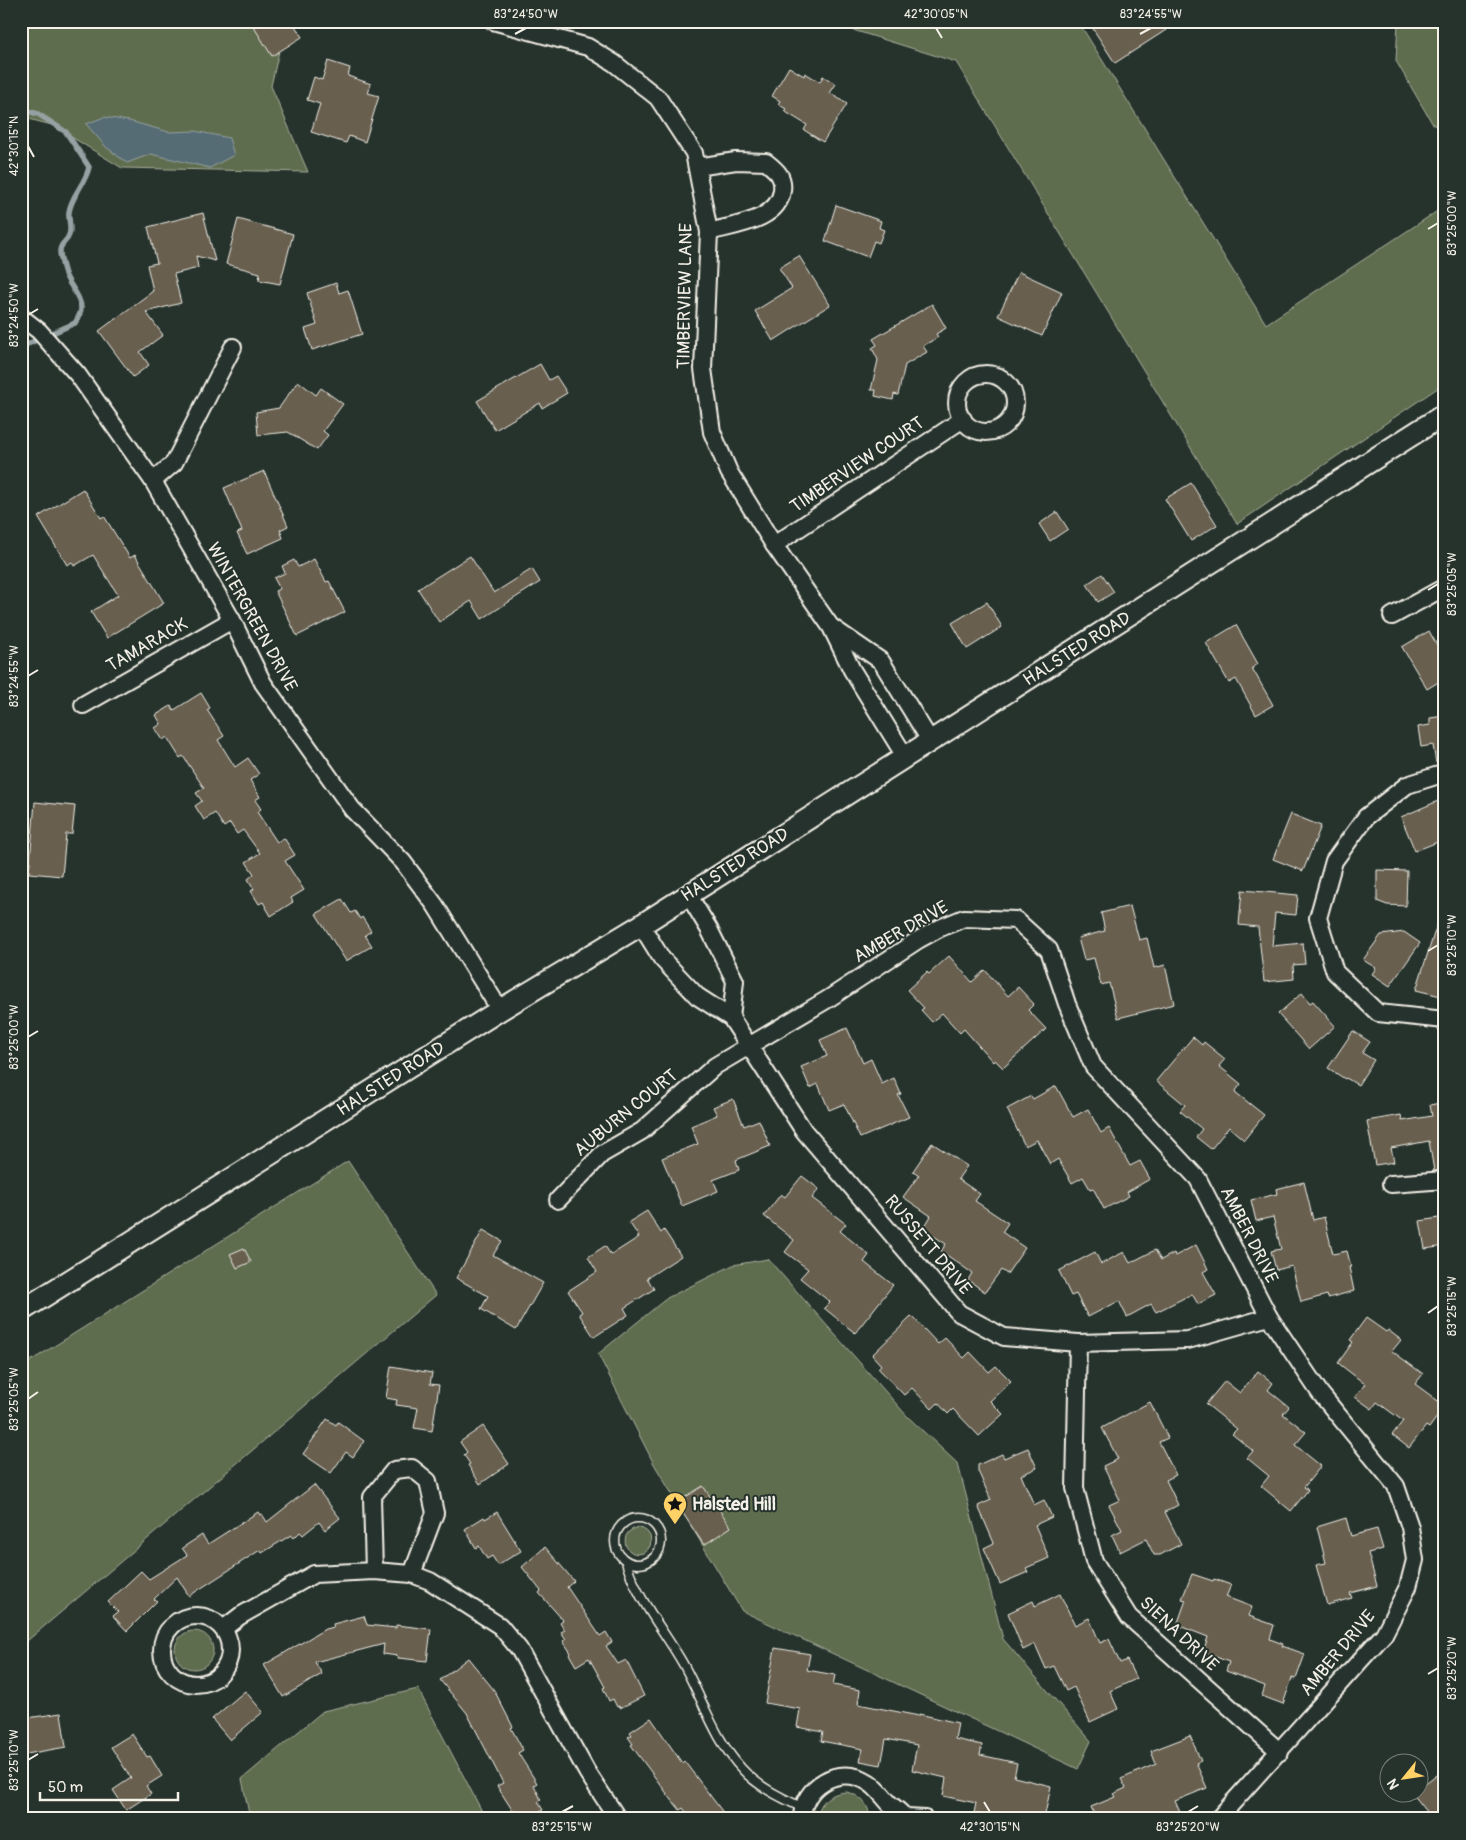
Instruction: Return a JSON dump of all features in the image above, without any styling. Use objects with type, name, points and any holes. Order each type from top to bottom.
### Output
[{"type":"street","name":"TIMBERVIEW LANE","points":[[493,21],[588,47],[614,63],[658,98],[694,153],[709,232],[703,369],[712,432],[729,472],[774,544],[831,627],[852,670],[906,758]]},
{"type":"street","points":[[697,167],[736,161],[766,162],[780,174],[782,186],[781,199],[774,209],[764,216],[709,232]]},
{"type":"street","name":"WINTERGREEN DRIVE","points":[[21,317],[39,331],[78,375],[153,480],[232,620],[263,683],[352,808],[403,862],[435,905],[500,1010]]},
{"type":"street","points":[[153,480],[174,463],[233,348]]},
{"type":"street","name":"HALSTED ROAD","points":[[21,1311],[906,758],[1445,414]]},
{"type":"street","name":"TIMBERVIEW COURT","points":[[774,544],[963,419]]},
{"type":"street","points":[[1392,616],[1445,587]]},
{"type":"street","name":"TAMARACK","points":[[83,705],[232,620]]},
{"type":"street","name":"TIMBERVIEW LANE","points":[[831,627],[880,661],[931,742]]},
{"type":"street","points":[[1445,773],[1407,785],[1366,817],[1334,861],[1318,918],[1335,972],[1378,1013],[1445,1020]]},
{"type":"street","points":[[688,894],[710,929],[735,981],[731,1018]]},
{"type":"street","name":"AMBER DRIVE","points":[[749,1046],[828,999],[940,928],[964,918],[1016,920],[1049,950],[1066,1004],[1093,1066],[1198,1179],[1269,1317],[1320,1393],[1396,1486],[1410,1527],[1415,1560],[1408,1588],[1384,1634],[1218,1819]]},
{"type":"street","name":"RUSSETT DRIVE","points":[[640,925],[662,959],[697,996],[731,1018],[804,1131],[959,1313],[1004,1337],[1078,1343],[1188,1340],[1269,1317]]},
{"type":"street","name":"AUBURN COURT","points":[[558,1200],[602,1154],[642,1131],[715,1066],[749,1046]]},
{"type":"street","points":[[1391,1184],[1445,1180]]},
{"type":"street","name":"SIENA DRIVE","points":[[1078,1343],[1075,1488],[1094,1561],[1128,1617],[1280,1752]]},
{"type":"street","points":[[374,1571],[372,1497],[394,1470],[412,1468],[428,1481],[435,1513],[412,1574]]},
{"type":"street","points":[[223,1629],[240,1616],[314,1574],[374,1571],[412,1574],[430,1581],[500,1626],[519,1649],[587,1772],[618,1819]]},
{"type":"street","points":[[186,1617],[206,1617],[216,1622],[223,1629],[228,1639],[230,1650],[228,1661],[216,1678],[206,1683],[184,1682],[167,1669],[162,1649],[164,1638],[176,1622],[186,1617]]},
{"type":"street","points":[[802,1814],[807,1797],[816,1786],[828,1778],[842,1775],[856,1776],[869,1782],[906,1818],[926,1819]]},
{"type":"lane","points":[[626,1562],[633,1565],[646,1564],[659,1553],[662,1546],[662,1537],[654,1523],[647,1519],[632,1518],[626,1521],[617,1532],[616,1547],[618,1554],[626,1562],[630,1576],[646,1606],[682,1662],[728,1752],[743,1771],[802,1814]]},
{"type":"green space","points":[[21,21],[286,21],[271,86],[308,172],[122,168],[52,125],[21,117]]},
{"type":"green space","points":[[824,21],[1078,21],[1266,324],[1445,206],[1445,383],[1237,524],[956,62]]},
{"type":"green space","points":[[1398,21],[1445,21],[1445,132],[1432,123],[1396,61]]},
{"type":"green space","points":[[348,1161],[436,1295],[21,1646],[21,1367]]},
{"type":"green space","points":[[768,1259],[907,1416],[958,1464],[1003,1639],[1091,1741],[1078,1769],[742,1611],[654,1464],[598,1354],[667,1298],[733,1265]]},
{"type":"green space","points":[[638,1528],[647,1532],[651,1541],[647,1550],[638,1554],[629,1550],[625,1541],[629,1532]]},
{"type":"green space","points":[[194,1631],[207,1637],[213,1650],[207,1663],[194,1669],[181,1663],[175,1650],[181,1637]]},
{"type":"green space","points":[[418,1689],[486,1819],[250,1819],[242,1779],[323,1711]]},
{"type":"green space","points":[[847,1792],[863,1801],[868,1809],[870,1819],[817,1819],[820,1807],[826,1799],[835,1794]]},
{"type":"water","points":[[104,117],[129,121],[169,132],[195,131],[229,138],[234,155],[210,168],[151,154],[127,163],[106,147],[86,124]]},
{"type":"building","points":[[250,21],[292,21],[302,37],[272,56]]},
{"type":"building","points":[[1088,21],[1180,21],[1115,63]]},
{"type":"building","points":[[328,61],[350,68],[348,76],[371,84],[368,93],[379,96],[365,142],[349,136],[346,143],[311,132],[320,104],[307,100],[314,77],[322,80]]},
{"type":"building","points":[[789,67],[804,76],[805,73],[820,82],[823,76],[836,84],[830,93],[847,104],[823,142],[804,130],[807,125],[784,111],[786,109],[778,104],[780,101],[772,96]]},
{"type":"building","points":[[836,205],[881,221],[879,228],[884,230],[879,243],[874,241],[868,257],[825,241]]},
{"type":"building","points":[[203,213],[215,261],[196,256],[198,268],[174,274],[181,303],[146,312],[163,335],[140,352],[149,365],[133,377],[99,331],[153,291],[147,265],[157,263],[148,227]]},
{"type":"building","points":[[238,219],[293,234],[280,284],[259,280],[260,273],[226,264]]},
{"type":"building","points":[[799,256],[830,305],[773,341],[755,311],[792,288],[779,268]]},
{"type":"building","points":[[1019,272],[1062,292],[1042,336],[998,316]]},
{"type":"building","points":[[336,283],[339,293],[348,290],[362,334],[312,350],[305,329],[317,325],[307,293]]},
{"type":"building","points":[[932,304],[946,328],[936,334],[938,337],[923,346],[927,352],[905,365],[898,395],[894,394],[893,400],[875,396],[876,390],[871,390],[878,360],[872,348],[877,345],[873,339]]},
{"type":"building","points":[[540,364],[549,380],[556,376],[567,393],[542,408],[540,403],[495,430],[477,401]]},
{"type":"building","points":[[298,381],[316,395],[321,388],[343,404],[323,431],[328,435],[317,450],[288,432],[258,435],[256,412],[279,408]]},
{"type":"building","points":[[264,471],[288,526],[280,530],[283,538],[247,554],[237,533],[242,531],[224,488]]},
{"type":"building","points":[[1191,483],[1217,525],[1191,541],[1165,499]]},
{"type":"building","points":[[83,489],[101,518],[104,516],[130,558],[135,555],[164,603],[107,638],[91,612],[118,595],[93,555],[74,566],[72,562],[67,565],[38,517]]},
{"type":"building","points":[[1057,512],[1068,529],[1050,541],[1039,524]]},
{"type":"building","points":[[470,556],[494,593],[532,569],[540,582],[482,619],[471,601],[439,622],[418,589]]},
{"type":"building","points":[[314,559],[326,582],[329,581],[345,612],[297,636],[275,591],[280,589],[274,578],[285,573],[282,566],[294,560],[298,567]]},
{"type":"building","points":[[1102,574],[1114,592],[1098,602],[1087,584]]},
{"type":"building","points":[[987,602],[1002,627],[967,649],[952,623]]},
{"type":"building","points":[[1236,625],[1258,664],[1252,668],[1273,705],[1256,715],[1236,679],[1229,683],[1206,643]]},
{"type":"building","points":[[1429,631],[1438,647],[1445,643],[1445,678],[1427,689],[1402,647]]},
{"type":"building","points":[[201,693],[210,708],[207,710],[224,736],[218,740],[235,767],[248,758],[259,774],[250,780],[260,797],[255,800],[261,809],[257,812],[277,842],[284,838],[295,855],[285,861],[304,890],[291,898],[293,902],[271,916],[263,902],[259,904],[251,891],[254,889],[248,879],[254,874],[246,862],[260,853],[243,830],[237,834],[230,823],[224,827],[215,813],[204,820],[195,806],[202,801],[196,793],[204,788],[183,756],[180,758],[167,737],[163,740],[155,728],[161,724],[156,715],[171,706],[174,710]]},
{"type":"building","points":[[1445,716],[1445,762],[1436,763],[1433,745],[1421,747],[1418,727],[1430,725],[1430,718]]},
{"type":"building","points":[[1445,798],[1445,839],[1415,851],[1401,817]]},
{"type":"building","points":[[35,802],[75,806],[72,834],[66,834],[62,876],[29,873]]},
{"type":"building","points":[[1291,814],[1321,826],[1303,871],[1273,859]]},
{"type":"building","points":[[1377,870],[1407,871],[1406,906],[1387,905],[1377,901]]},
{"type":"building","points":[[1242,890],[1298,895],[1296,915],[1275,913],[1272,946],[1303,943],[1305,964],[1293,965],[1294,979],[1264,982],[1258,927],[1239,925]]},
{"type":"building","points":[[342,899],[351,913],[355,911],[360,919],[362,917],[371,931],[365,935],[372,946],[346,961],[316,914]]},
{"type":"building","points":[[1130,906],[1139,940],[1147,938],[1154,968],[1165,965],[1174,1004],[1118,1018],[1109,983],[1101,985],[1094,958],[1084,960],[1078,938],[1105,931],[1101,913]]},
{"type":"building","points":[[1441,912],[1445,913],[1445,997],[1416,990]]},
{"type":"building","points":[[1404,932],[1420,943],[1390,986],[1372,974],[1376,968],[1363,960],[1381,935]]},
{"type":"building","points":[[949,956],[972,982],[985,970],[1008,996],[1018,987],[1034,1004],[1028,1010],[1046,1029],[1003,1068],[995,1060],[993,1062],[964,1029],[960,1033],[942,1013],[932,1022],[921,1010],[924,1008],[907,990]]},
{"type":"building","points":[[1302,993],[1310,1003],[1313,1001],[1335,1026],[1309,1049],[1278,1014]]},
{"type":"building","points":[[847,1028],[863,1063],[871,1059],[882,1084],[894,1078],[901,1094],[898,1095],[909,1117],[860,1138],[844,1104],[829,1110],[818,1084],[810,1088],[801,1067],[827,1056],[820,1040]]},
{"type":"building","points":[[1353,1031],[1370,1042],[1362,1053],[1374,1060],[1358,1085],[1328,1068]]},
{"type":"building","points":[[1193,1037],[1202,1045],[1204,1042],[1225,1059],[1219,1066],[1241,1084],[1235,1092],[1264,1115],[1244,1140],[1229,1127],[1211,1149],[1196,1137],[1202,1129],[1180,1111],[1185,1105],[1156,1081]]},
{"type":"building","points":[[1056,1086],[1073,1117],[1088,1109],[1101,1133],[1109,1128],[1130,1166],[1140,1161],[1150,1179],[1127,1192],[1129,1196],[1104,1209],[1093,1188],[1090,1189],[1083,1177],[1072,1183],[1058,1159],[1050,1164],[1037,1140],[1025,1146],[1007,1109],[1031,1096],[1033,1099]]},
{"type":"building","points":[[733,1099],[744,1126],[759,1120],[770,1146],[736,1160],[739,1170],[713,1180],[718,1191],[682,1206],[662,1158],[698,1144],[691,1126],[717,1115],[713,1107]]},
{"type":"building","points":[[1445,1102],[1445,1170],[1434,1171],[1429,1141],[1391,1148],[1394,1162],[1375,1165],[1367,1121],[1401,1115],[1402,1121],[1432,1116],[1430,1105]]},
{"type":"building","points":[[932,1143],[967,1166],[958,1179],[980,1194],[975,1201],[1008,1223],[1002,1232],[1025,1248],[1007,1274],[1001,1270],[985,1292],[968,1280],[972,1273],[941,1251],[946,1244],[923,1229],[931,1216],[903,1197],[919,1175],[913,1171]]},
{"type":"building","points":[[802,1176],[819,1189],[812,1198],[846,1224],[840,1231],[869,1255],[864,1262],[893,1285],[855,1333],[824,1308],[830,1302],[800,1278],[808,1269],[785,1252],[794,1240],[764,1216],[781,1194],[785,1197]]},
{"type":"building","points":[[1304,1182],[1313,1220],[1324,1217],[1333,1254],[1347,1251],[1354,1291],[1328,1298],[1327,1295],[1301,1302],[1292,1266],[1276,1270],[1271,1251],[1281,1249],[1273,1217],[1256,1221],[1251,1200],[1277,1194],[1276,1189]]},
{"type":"building","points":[[647,1211],[661,1233],[664,1230],[681,1256],[647,1278],[654,1289],[624,1308],[628,1315],[594,1337],[579,1314],[582,1312],[568,1291],[597,1272],[588,1257],[605,1246],[611,1255],[639,1237],[629,1222]]},
{"type":"building","points":[[1445,1217],[1445,1246],[1425,1249],[1420,1221]]},
{"type":"building","points":[[483,1230],[502,1241],[493,1255],[543,1283],[516,1330],[481,1309],[488,1296],[456,1278]]},
{"type":"building","points":[[1196,1245],[1208,1269],[1203,1272],[1216,1295],[1198,1304],[1192,1294],[1156,1312],[1151,1304],[1127,1317],[1119,1301],[1088,1317],[1076,1294],[1071,1296],[1059,1271],[1095,1252],[1101,1264],[1124,1252],[1130,1263],[1155,1250],[1161,1260],[1174,1253],[1175,1256]]},
{"type":"building","points":[[244,1248],[251,1262],[237,1268],[230,1254]]},
{"type":"building","points":[[912,1316],[938,1344],[945,1338],[964,1358],[970,1352],[989,1372],[996,1366],[1011,1381],[990,1401],[1003,1414],[979,1436],[953,1409],[948,1414],[938,1403],[932,1409],[912,1388],[904,1395],[878,1368],[881,1365],[872,1355]]},
{"type":"building","points":[[1366,1318],[1386,1332],[1388,1330],[1401,1340],[1392,1351],[1423,1374],[1415,1384],[1445,1406],[1429,1428],[1426,1426],[1409,1448],[1392,1435],[1403,1421],[1377,1402],[1372,1409],[1355,1397],[1365,1384],[1338,1363],[1353,1342],[1350,1340]]},
{"type":"building","points":[[391,1366],[432,1373],[430,1384],[439,1385],[432,1431],[414,1428],[418,1408],[396,1405],[397,1400],[386,1398]]},
{"type":"building","points":[[1258,1371],[1273,1383],[1268,1390],[1289,1407],[1283,1414],[1306,1432],[1295,1445],[1321,1466],[1304,1487],[1308,1490],[1291,1511],[1261,1486],[1269,1476],[1247,1458],[1253,1451],[1232,1434],[1237,1429],[1206,1404],[1225,1381],[1240,1393]]},
{"type":"building","points":[[1150,1402],[1168,1438],[1159,1442],[1176,1475],[1166,1480],[1178,1505],[1165,1512],[1181,1544],[1160,1555],[1154,1555],[1146,1539],[1120,1552],[1112,1535],[1122,1530],[1109,1505],[1120,1500],[1103,1466],[1118,1459],[1102,1428]]},
{"type":"building","points":[[327,1419],[336,1425],[338,1422],[364,1441],[353,1457],[346,1452],[331,1473],[303,1454]]},
{"type":"building","points":[[483,1426],[509,1464],[480,1484],[468,1465],[470,1464],[464,1455],[467,1452],[460,1442]]},
{"type":"building","points":[[1028,1448],[1037,1468],[1021,1475],[1034,1505],[1044,1500],[1052,1517],[1035,1525],[1049,1558],[1026,1568],[1028,1572],[1000,1584],[984,1548],[994,1543],[978,1506],[991,1500],[978,1471],[978,1465],[1002,1454],[1004,1458]]},
{"type":"building","points":[[314,1485],[340,1518],[325,1530],[319,1522],[303,1535],[300,1532],[294,1538],[291,1535],[262,1553],[260,1550],[189,1596],[177,1577],[154,1599],[157,1601],[127,1631],[113,1616],[118,1612],[108,1602],[141,1571],[149,1579],[187,1555],[182,1548],[202,1535],[208,1544],[258,1512],[260,1515],[262,1514],[267,1522]]},
{"type":"building","points":[[703,1486],[731,1527],[704,1545],[676,1503]]},
{"type":"building","points":[[497,1512],[521,1551],[498,1565],[492,1556],[487,1559],[479,1546],[476,1548],[465,1529],[484,1517],[485,1519]]},
{"type":"building","points":[[1346,1518],[1351,1536],[1377,1529],[1383,1549],[1368,1553],[1377,1586],[1350,1593],[1352,1598],[1327,1605],[1316,1565],[1326,1563],[1317,1527]]},
{"type":"building","points":[[545,1547],[574,1581],[567,1587],[600,1636],[606,1632],[612,1642],[606,1646],[618,1664],[626,1660],[644,1696],[620,1708],[619,1706],[617,1707],[613,1699],[609,1701],[603,1688],[605,1687],[589,1658],[576,1666],[569,1654],[571,1653],[563,1641],[566,1639],[561,1632],[565,1630],[560,1622],[563,1620],[539,1593],[541,1591],[522,1567]]},
{"type":"building","points":[[1192,1574],[1231,1585],[1226,1597],[1252,1607],[1249,1616],[1274,1625],[1270,1639],[1283,1644],[1282,1646],[1305,1654],[1296,1679],[1292,1678],[1283,1704],[1262,1696],[1265,1686],[1226,1671],[1229,1662],[1203,1652],[1208,1637],[1177,1625],[1186,1600],[1182,1599]]},
{"type":"building","points":[[1060,1594],[1075,1625],[1089,1618],[1100,1643],[1109,1639],[1120,1663],[1127,1660],[1136,1679],[1110,1691],[1118,1709],[1090,1722],[1074,1687],[1066,1691],[1054,1666],[1046,1669],[1035,1644],[1023,1650],[1008,1613],[1033,1601],[1035,1606]]},
{"type":"building","points":[[364,1616],[367,1625],[396,1628],[396,1625],[431,1629],[427,1661],[398,1658],[398,1656],[383,1654],[384,1644],[315,1662],[322,1674],[283,1697],[264,1665],[325,1629],[334,1627],[333,1624]]},
{"type":"building","points":[[775,1648],[810,1654],[807,1670],[835,1675],[833,1685],[860,1690],[858,1704],[919,1716],[919,1714],[958,1723],[955,1739],[982,1745],[980,1755],[1017,1763],[1014,1777],[1051,1786],[1044,1819],[1001,1819],[974,1813],[976,1803],[943,1796],[946,1778],[912,1770],[917,1745],[886,1739],[881,1765],[860,1761],[863,1749],[821,1741],[823,1732],[797,1727],[800,1709],[765,1703]]},
{"type":"building","points":[[468,1658],[494,1690],[523,1750],[518,1753],[537,1783],[534,1785],[541,1800],[538,1802],[543,1810],[529,1819],[518,1819],[497,1786],[503,1783],[467,1713],[440,1680]]},
{"type":"building","points":[[245,1691],[263,1712],[230,1740],[212,1719]]},
{"type":"building","points":[[61,1713],[66,1747],[21,1755],[21,1719]]},
{"type":"building","points":[[651,1718],[682,1763],[684,1761],[728,1819],[691,1819],[683,1808],[680,1810],[668,1795],[631,1745],[633,1744],[628,1737],[632,1735],[630,1732]]},
{"type":"building","points":[[132,1734],[147,1757],[150,1756],[162,1776],[146,1786],[151,1794],[126,1810],[113,1790],[131,1778],[111,1747]]},
{"type":"building","points":[[1190,1736],[1201,1761],[1196,1763],[1207,1788],[1175,1801],[1183,1819],[1096,1819],[1091,1807],[1115,1797],[1113,1794],[1126,1788],[1121,1779],[1156,1764],[1151,1751]]},
{"type":"building","points":[[1445,1768],[1445,1808],[1431,1818],[1418,1802],[1428,1802],[1428,1781]]},
{"type":"waterway","points":[[21,109],[38,114],[66,132],[89,167],[85,179],[70,206],[70,232],[60,251],[65,274],[80,304],[80,314],[75,323],[21,347]]},
{"type":"place","name":"Halsted Hill","points":[[675,1525]]}]
